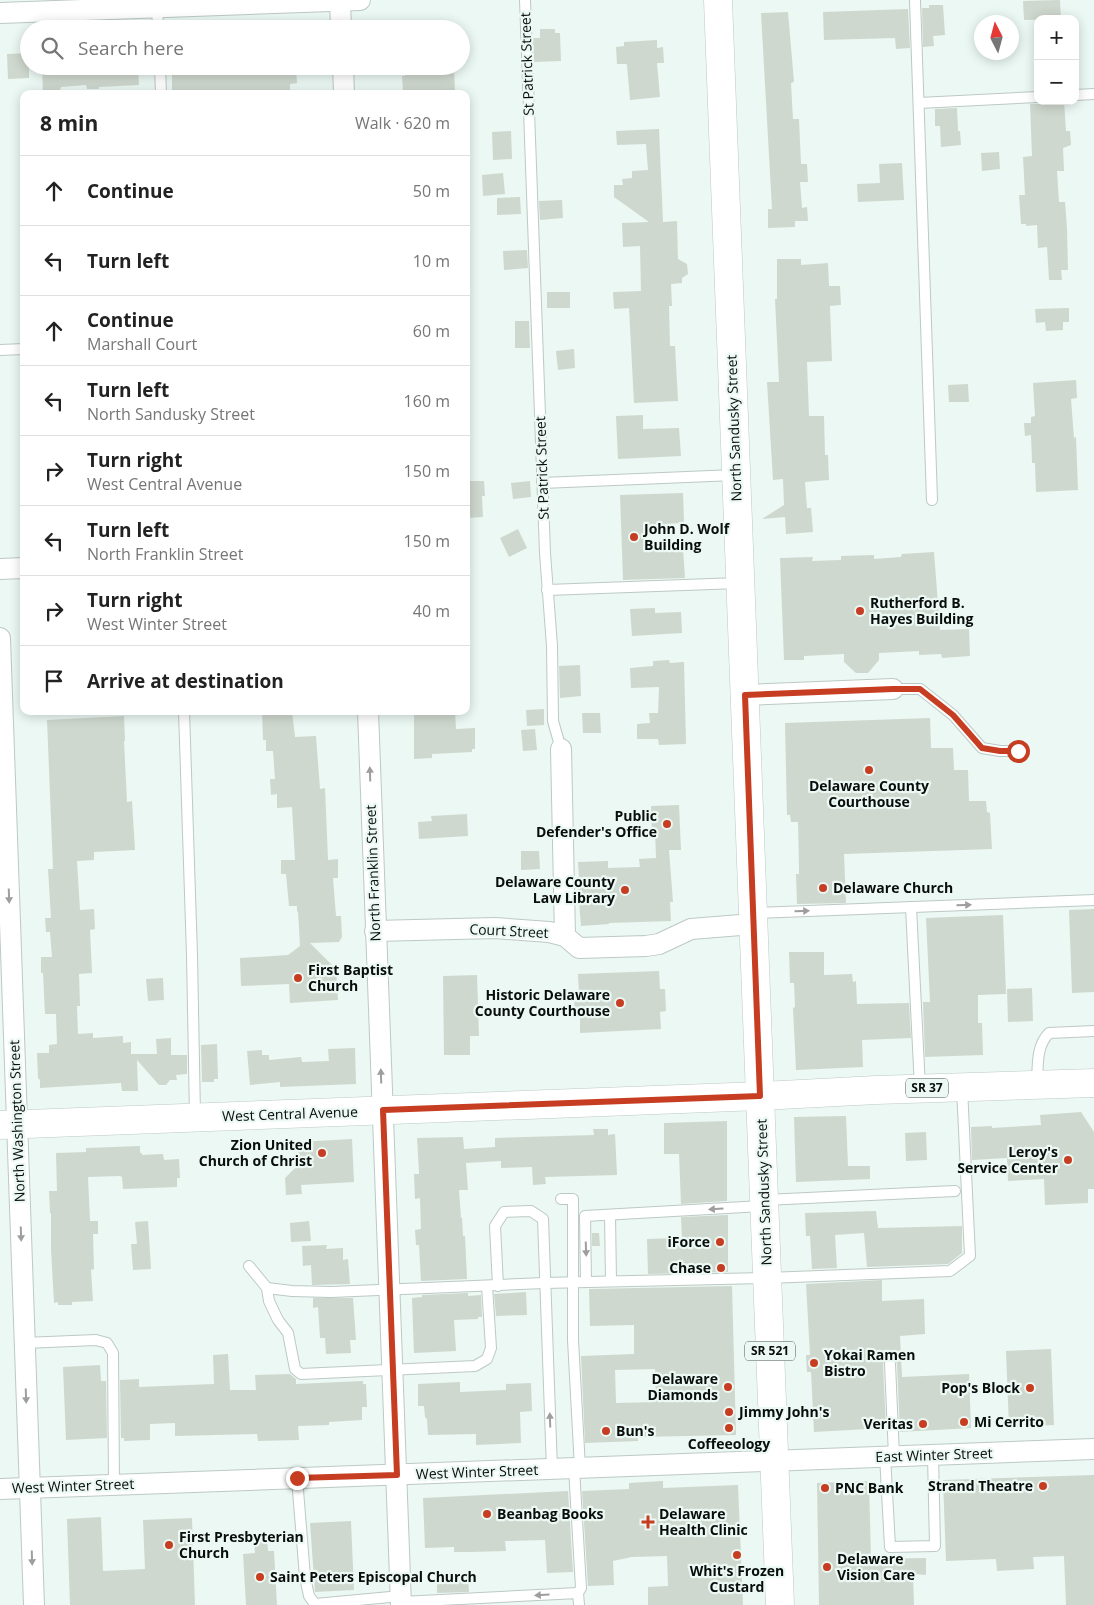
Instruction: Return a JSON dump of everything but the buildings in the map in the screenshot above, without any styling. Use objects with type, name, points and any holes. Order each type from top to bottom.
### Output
[{"type":"main road","name":"North Sandusky Street","points":[[718,0],[780,1605]]},
{"type":"main road","name":"SR 37","points":[[760,1096],[920,1088],[1094,1083]]},
{"type":"main road","name":"West Central Avenue","points":[[9,1125],[760,1096]]},
{"type":"street","points":[[340,0],[341,20]]},
{"type":"street","points":[[0,13],[157,3],[360,0]]},
{"type":"street","points":[[343,75],[344,90]]},
{"type":"street","points":[[0,569],[20,568]]},
{"type":"street","name":"North Washington Street","points":[[0,638],[9,1125],[24,1343],[34,1605]]},
{"type":"street","points":[[745,695],[893,689]]},
{"type":"street","name":"North Franklin Street","points":[[368,715],[401,1601]]},
{"type":"street","name":"St Patrick Street","points":[[561,749],[565,936]]},
{"type":"street","name":"Court Street","points":[[376,931],[495,928],[549,932],[565,936],[579,948],[646,946],[659,944],[691,929],[753,919]]},
{"type":"street","name":"East Winter Street","points":[[775,1460],[1094,1449]]},
{"type":"street","name":"West Winter Street","points":[[0,1489],[775,1460]]},
{"type":"lane","name":"St Patrick Street","points":[[525,0],[542,484],[547,590],[552,646],[553,721],[561,749]]},
{"type":"lane","points":[[914,0],[932,500]]},
{"type":"lane","points":[[157,3],[158,20]]},
{"type":"lane","points":[[160,75],[161,90]]},
{"type":"lane","points":[[1079,95],[1094,94]]},
{"type":"lane","points":[[919,103],[1034,97]]},
{"type":"lane","points":[[0,350],[20,349]]},
{"type":"lane","points":[[542,484],[736,475]]},
{"type":"lane","points":[[547,590],[740,583]]},
{"type":"lane","points":[[893,689],[920,689],[953,715],[982,748],[1018,751]]},
{"type":"lane","points":[[184,715],[195,1118]]},
{"type":"lane","points":[[753,919],[911,907],[1094,900]]},
{"type":"lane","points":[[911,907],[920,1088]]},
{"type":"lane","points":[[1037,1085],[1038,1058],[1042,1040],[1049,1033],[1094,1031]]},
{"type":"lane","points":[[267,1288],[321,1292],[573,1282],[767,1278],[950,1271],[970,1256],[962,1087]]},
{"type":"lane","points":[[586,1282],[585,1216],[955,1191]]},
{"type":"lane","points":[[561,1199],[573,1199],[573,1340],[582,1588],[578,1593],[579,1605]]},
{"type":"lane","points":[[248,1266],[267,1288],[269,1301],[278,1320],[288,1333],[295,1370],[301,1374],[475,1366],[487,1359],[491,1348],[495,1226],[504,1212],[531,1210],[543,1219],[552,1469]]},
{"type":"lane","points":[[610,1215],[611,1281]]},
{"type":"lane","points":[[24,1343],[96,1340],[107,1343],[113,1353],[114,1485]]},
{"type":"lane","points":[[890,1364],[890,1547],[935,1546],[933,1455]]},
{"type":"lane","points":[[297,1478],[305,1577],[309,1596],[315,1604],[578,1593]]},
{"type":"place","name":"John D. Wolf Building","points":[[634,537]]},
{"type":"place","name":"Rutherford B. Hayes Building","points":[[860,611]]},
{"type":"place","name":"Delaware County Courthouse","points":[[869,770]]},
{"type":"place","name":"Public Defender's Office","points":[[667,824]]},
{"type":"place","name":"Delaware Church","points":[[823,888]]},
{"type":"place","name":"Delaware County Law Library","points":[[625,890]]},
{"type":"place","name":"First Baptist Church","points":[[298,978]]},
{"type":"place","name":"Historic Delaware County Courthouse","points":[[620,1003]]},
{"type":"place","name":"Zion United Church of Christ","points":[[322,1153]]},
{"type":"place","name":"Leroy's Service Center","points":[[1068,1160]]},
{"type":"place","name":"iForce","points":[[720,1242]]},
{"type":"place","name":"Chase","points":[[721,1268]]},
{"type":"place","name":"Yokai Ramen Bistro","points":[[814,1363]]},
{"type":"place","name":"Delaware Diamonds","points":[[728,1387]]},
{"type":"place","name":"Pop's Block","points":[[1030,1388]]},
{"type":"place","name":"Jimmy John's","points":[[729,1412]]},
{"type":"place","name":"Mi Cerrito","points":[[964,1422]]},
{"type":"place","name":"Veritas","points":[[923,1424]]},
{"type":"place","name":"Coffeeology","points":[[729,1428]]},
{"type":"place","name":"Bun's","points":[[606,1431]]},
{"type":"place","name":"Strand Theatre","points":[[1043,1486]]},
{"type":"place","name":"PNC Bank","points":[[825,1488]]},
{"type":"place","name":"Beanbag Books","points":[[487,1514]]},
{"type":"place","name":"Delaware Health Clinic","points":[[648,1522]]},
{"type":"place","name":"First Presbyterian Church","points":[[169,1545]]},
{"type":"place","name":"Whit's Frozen Custard","points":[[737,1555]]},
{"type":"place","name":"Delaware Vision Care","points":[[827,1567]]},
{"type":"place","name":"Saint Peters Episcopal Church","points":[[260,1577]]},
{"type":"route","points":[[297,1478],[397,1475],[383,1110],[760,1096],[745,695],[920,689],[953,715],[982,748],[1018,751]]}]
